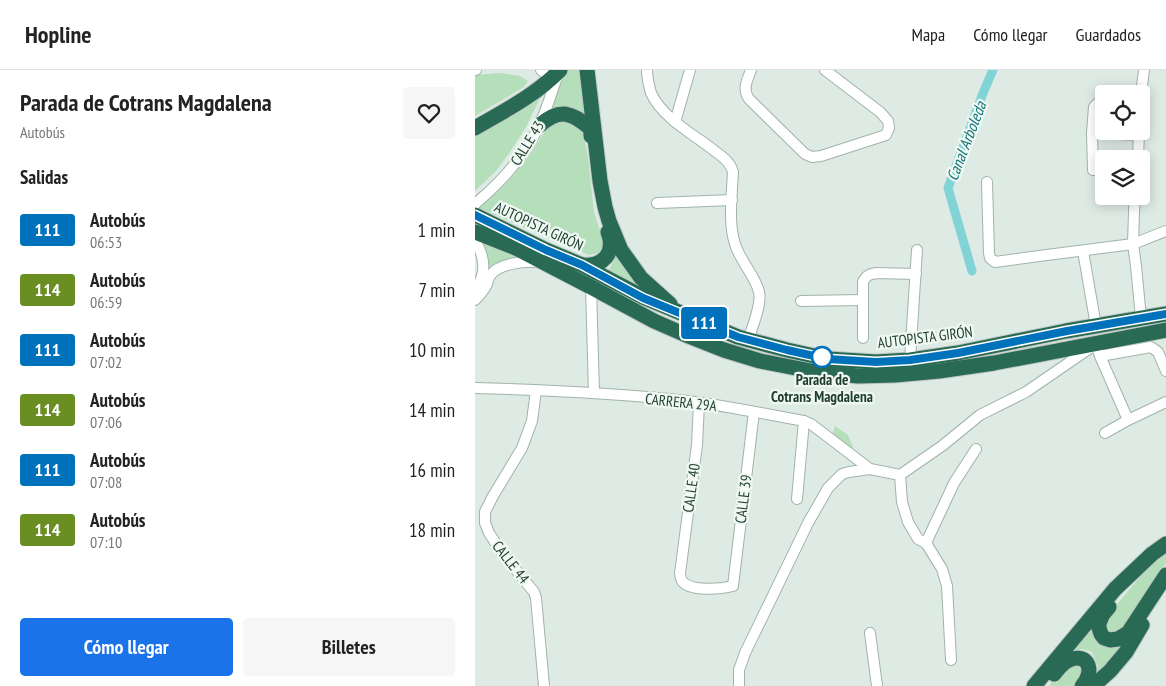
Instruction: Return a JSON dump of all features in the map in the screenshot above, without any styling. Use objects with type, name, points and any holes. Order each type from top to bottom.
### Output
[{"type":"highway","points":[[475,128],[534,92],[546,73],[560,70]]},
{"type":"highway","points":[[587,70],[605,207],[613,234],[621,250],[641,278],[665,301],[694,319]]},
{"type":"highway","points":[[540,125],[549,118],[559,114],[571,115],[591,128],[591,159],[595,189],[611,240],[611,247],[608,254],[597,264],[582,265]]},
{"type":"highway","name":"AUTOPISTA GIRÓN","points":[[477,221],[582,265],[643,298],[738,337],[828,359],[876,362],[910,360],[958,353],[1067,331],[1166,314]]},
{"type":"highway","name":"AUTOPISTA GIRÓN","points":[[477,221],[516,248],[654,321],[724,350],[793,368],[858,376],[939,371],[1098,350],[1166,330]]},
{"type":"highway","points":[[1034,686],[1115,589],[1166,544]]},
{"type":"highway","points":[[1145,561],[1138,575],[1103,614],[1099,628],[1104,638],[1110,640],[1118,639],[1128,633],[1166,575]]},
{"type":"highway","points":[[1093,686],[1127,652],[1166,587]]},
{"type":"highway","points":[[1043,686],[1062,665],[1071,659],[1077,658],[1084,660],[1090,673],[1082,686]]},
{"type":"street","name":"CALLE 43","points":[[475,204],[505,176],[530,143],[540,125],[560,70]]},
{"type":"street","points":[[647,70],[651,92],[660,107],[675,122],[703,141],[731,165],[733,172],[731,224],[734,243],[741,260],[760,293],[747,340]]},
{"type":"street","points":[[675,122],[690,70]]},
{"type":"street","points":[[751,70],[745,93],[805,154],[812,157],[821,156],[886,135],[889,128],[888,121],[880,112],[825,70]]},
{"type":"street","points":[[1142,85],[1144,70]]},
{"type":"street","name":"CALLE 43","points":[[475,195],[502,171],[525,140],[540,114],[546,73]]},
{"type":"street","points":[[1095,106],[1092,133],[1093,170],[1095,170]]},
{"type":"street","points":[[987,182],[989,253],[993,262],[1133,244],[1166,231]]},
{"type":"street","points":[[657,203],[732,200]]},
{"type":"street","points":[[1134,205],[1133,244],[1137,266],[1141,318]]},
{"type":"street","points":[[475,241],[480,249],[483,261],[483,273],[475,289]]},
{"type":"street","points":[[910,360],[917,250]]},
{"type":"street","points":[[1083,251],[1096,326]]},
{"type":"street","points":[[475,300],[481,295],[490,275],[502,267],[523,262],[545,263]]},
{"type":"street","points":[[863,338],[863,282],[865,277],[871,274],[916,274]]},
{"type":"street","points":[[591,287],[593,394]]},
{"type":"street","points":[[801,301],[863,300]]},
{"type":"street","points":[[739,686],[739,670],[745,652],[808,523],[828,488],[842,474],[870,469],[900,475],[943,446],[980,415],[1026,392],[1098,350],[1151,347],[1158,352],[1166,371]]},
{"type":"street","points":[[1098,350],[1128,420]]},
{"type":"street","name":"CARRERA 29A","points":[[475,388],[536,390],[699,403],[745,409],[804,421],[811,424],[870,469]]},
{"type":"street","name":"CALLE 44","points":[[536,390],[532,421],[522,448],[485,512],[485,523],[498,547],[534,592],[544,686]]},
{"type":"street","points":[[1105,433],[1166,402]]},
{"type":"street","name":"CALLE 40","points":[[699,403],[697,445],[679,573],[682,582],[690,586],[723,589],[733,586]]},
{"type":"street","name":"CALLE 39","points":[[733,586],[754,412]]},
{"type":"street","points":[[797,499],[804,421]]},
{"type":"street","points":[[926,543],[954,483],[976,449]]},
{"type":"street","points":[[900,475],[902,502],[908,522],[918,540],[926,543],[942,569],[947,586],[951,660]]},
{"type":"street","points":[[870,633],[877,686]]},
{"type":"green space","points":[[566,70],[582,70],[589,118],[580,110],[570,106],[560,106],[549,110]]},
{"type":"green space","points":[[500,73],[520,76],[528,81],[524,87],[475,116],[475,75]]},
{"type":"green space","points":[[542,94],[526,127],[512,149],[496,171],[475,191],[475,137]]},
{"type":"green space","points":[[567,118],[583,131],[594,212],[604,244],[598,253],[589,255],[477,207],[501,189],[513,176],[549,125]]},
{"type":"green space","points":[[477,237],[521,258],[488,272]]},
{"type":"green space","points":[[616,252],[641,288],[604,272],[610,269]]},
{"type":"green space","points":[[835,426],[848,435],[853,447],[849,450],[841,440],[837,441],[831,436]]},
{"type":"green space","points":[[1166,551],[1166,563],[1124,627],[1114,633],[1105,629],[1104,620],[1144,572]]},
{"type":"green space","points":[[1094,621],[1092,630],[1129,638],[1092,683],[1098,666],[1092,652],[1082,649],[1064,657]]},
{"type":"green space","points":[[1067,665],[1085,666],[1083,675],[1074,686],[1049,686]]},
{"type":"waterway","name":"Canal Arboleda","points":[[972,271],[948,188],[993,70]]},
{"type":"bus line","name":"111","points":[[475,215],[546,250],[582,265],[643,298],[738,337],[828,359],[876,362],[910,360],[958,353],[1067,331],[1166,314]]},
{"type":"place","name":"Parada de Cotrans Magdalena","points":[[822,357]]}]
